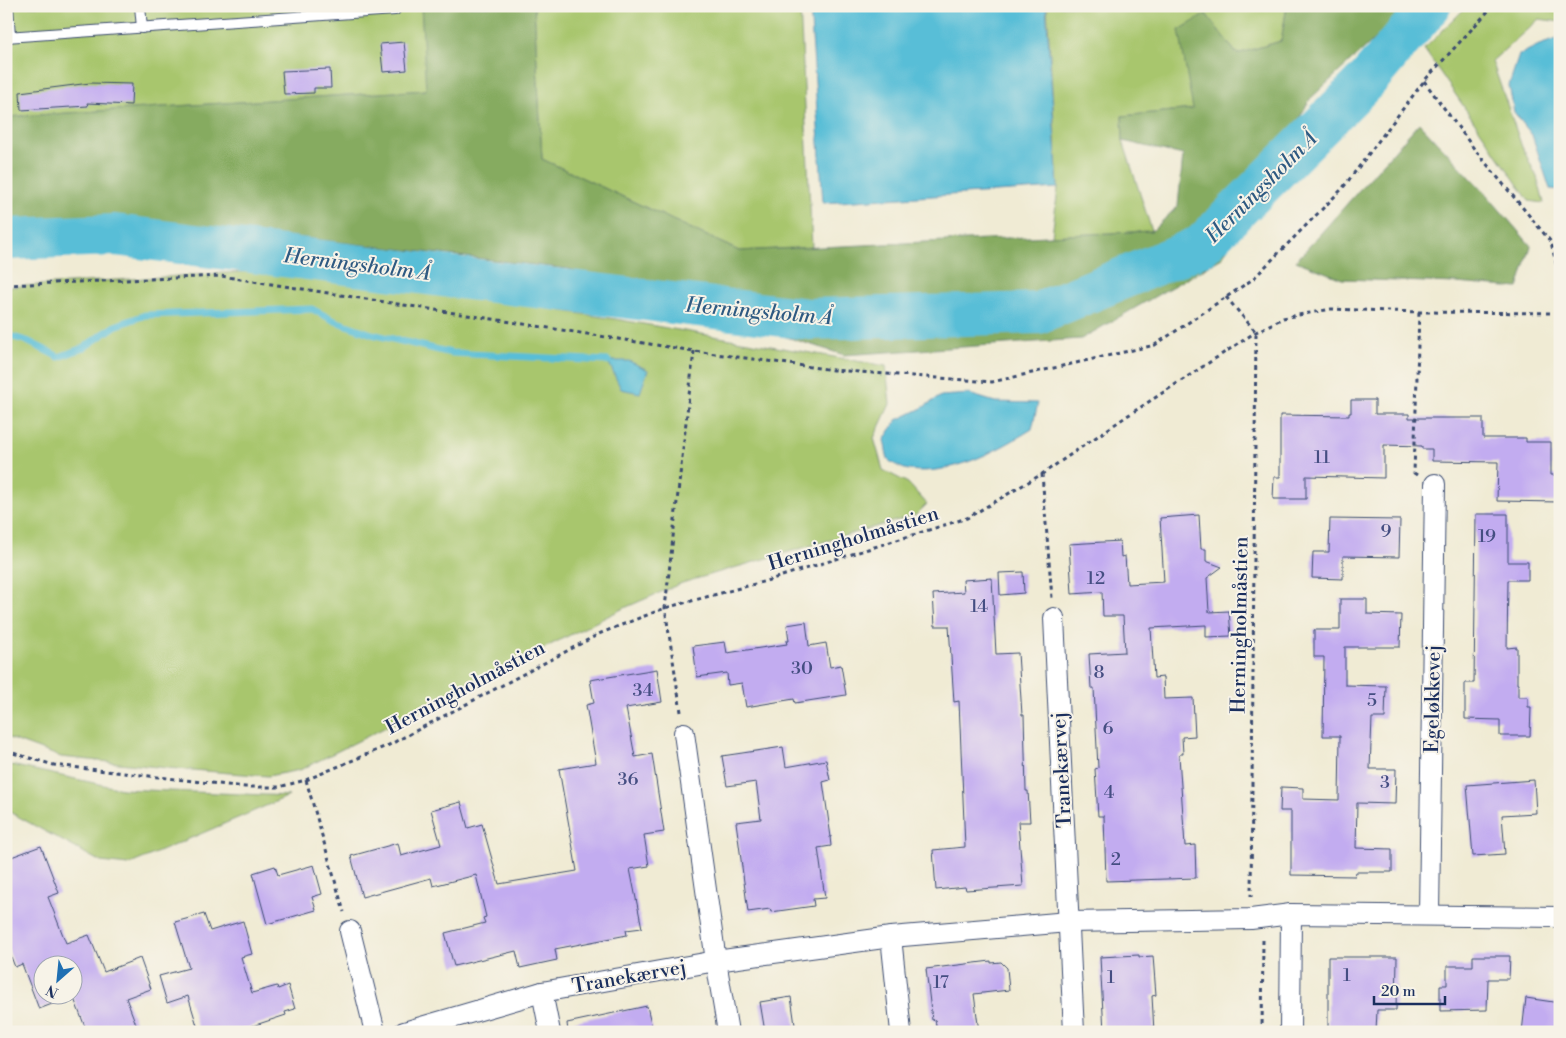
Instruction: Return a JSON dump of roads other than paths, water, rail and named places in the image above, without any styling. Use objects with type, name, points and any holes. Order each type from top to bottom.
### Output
[{"type":"street","name":"Egeløkkevej","points":[[1429,915],[1435,484]]},
{"type":"street","name":"Tranekærvej","points":[[1054,618],[1074,1032]]},
{"type":"street","points":[[684,733],[716,961],[728,1032]]},
{"type":"street","points":[[1290,1032],[1291,914],[1560,917]]},
{"type":"street","name":"Tranekærvej","points":[[404,1032],[542,992],[716,961],[891,937],[1068,922],[1251,919],[1291,914]]},
{"type":"street","points":[[350,931],[375,1032]]},
{"type":"street","points":[[891,937],[901,1032]]},
{"type":"street","points":[[542,992],[550,1032]]},
{"type":"lane","points":[[8,6],[8,37],[142,28],[336,10],[395,10]]},
{"type":"lane","points":[[140,6],[142,28]]},
{"type":"water","points":[[810,6],[1046,6],[1058,188],[823,203]]},
{"type":"water","points":[[1560,38],[1560,190],[1550,189],[1532,135],[1514,112],[1509,85],[1519,55],[1539,45]]},
{"type":"water","points":[[608,361],[629,361],[648,370],[640,393],[621,389]]},
{"type":"water","points":[[969,394],[995,402],[1038,403],[1032,429],[989,453],[973,460],[941,469],[909,470],[888,460],[884,440],[897,420],[941,396]]},
{"type":"waterway","name":"Herningsholm Å","points":[[6,239],[115,235],[809,319],[1038,313],[1201,246],[1367,80],[1430,6]]},
{"type":"waterway","points":[[6,335],[27,341],[59,357],[83,348],[115,326],[145,315],[312,309],[335,321],[372,334],[451,353],[608,361]]}]
